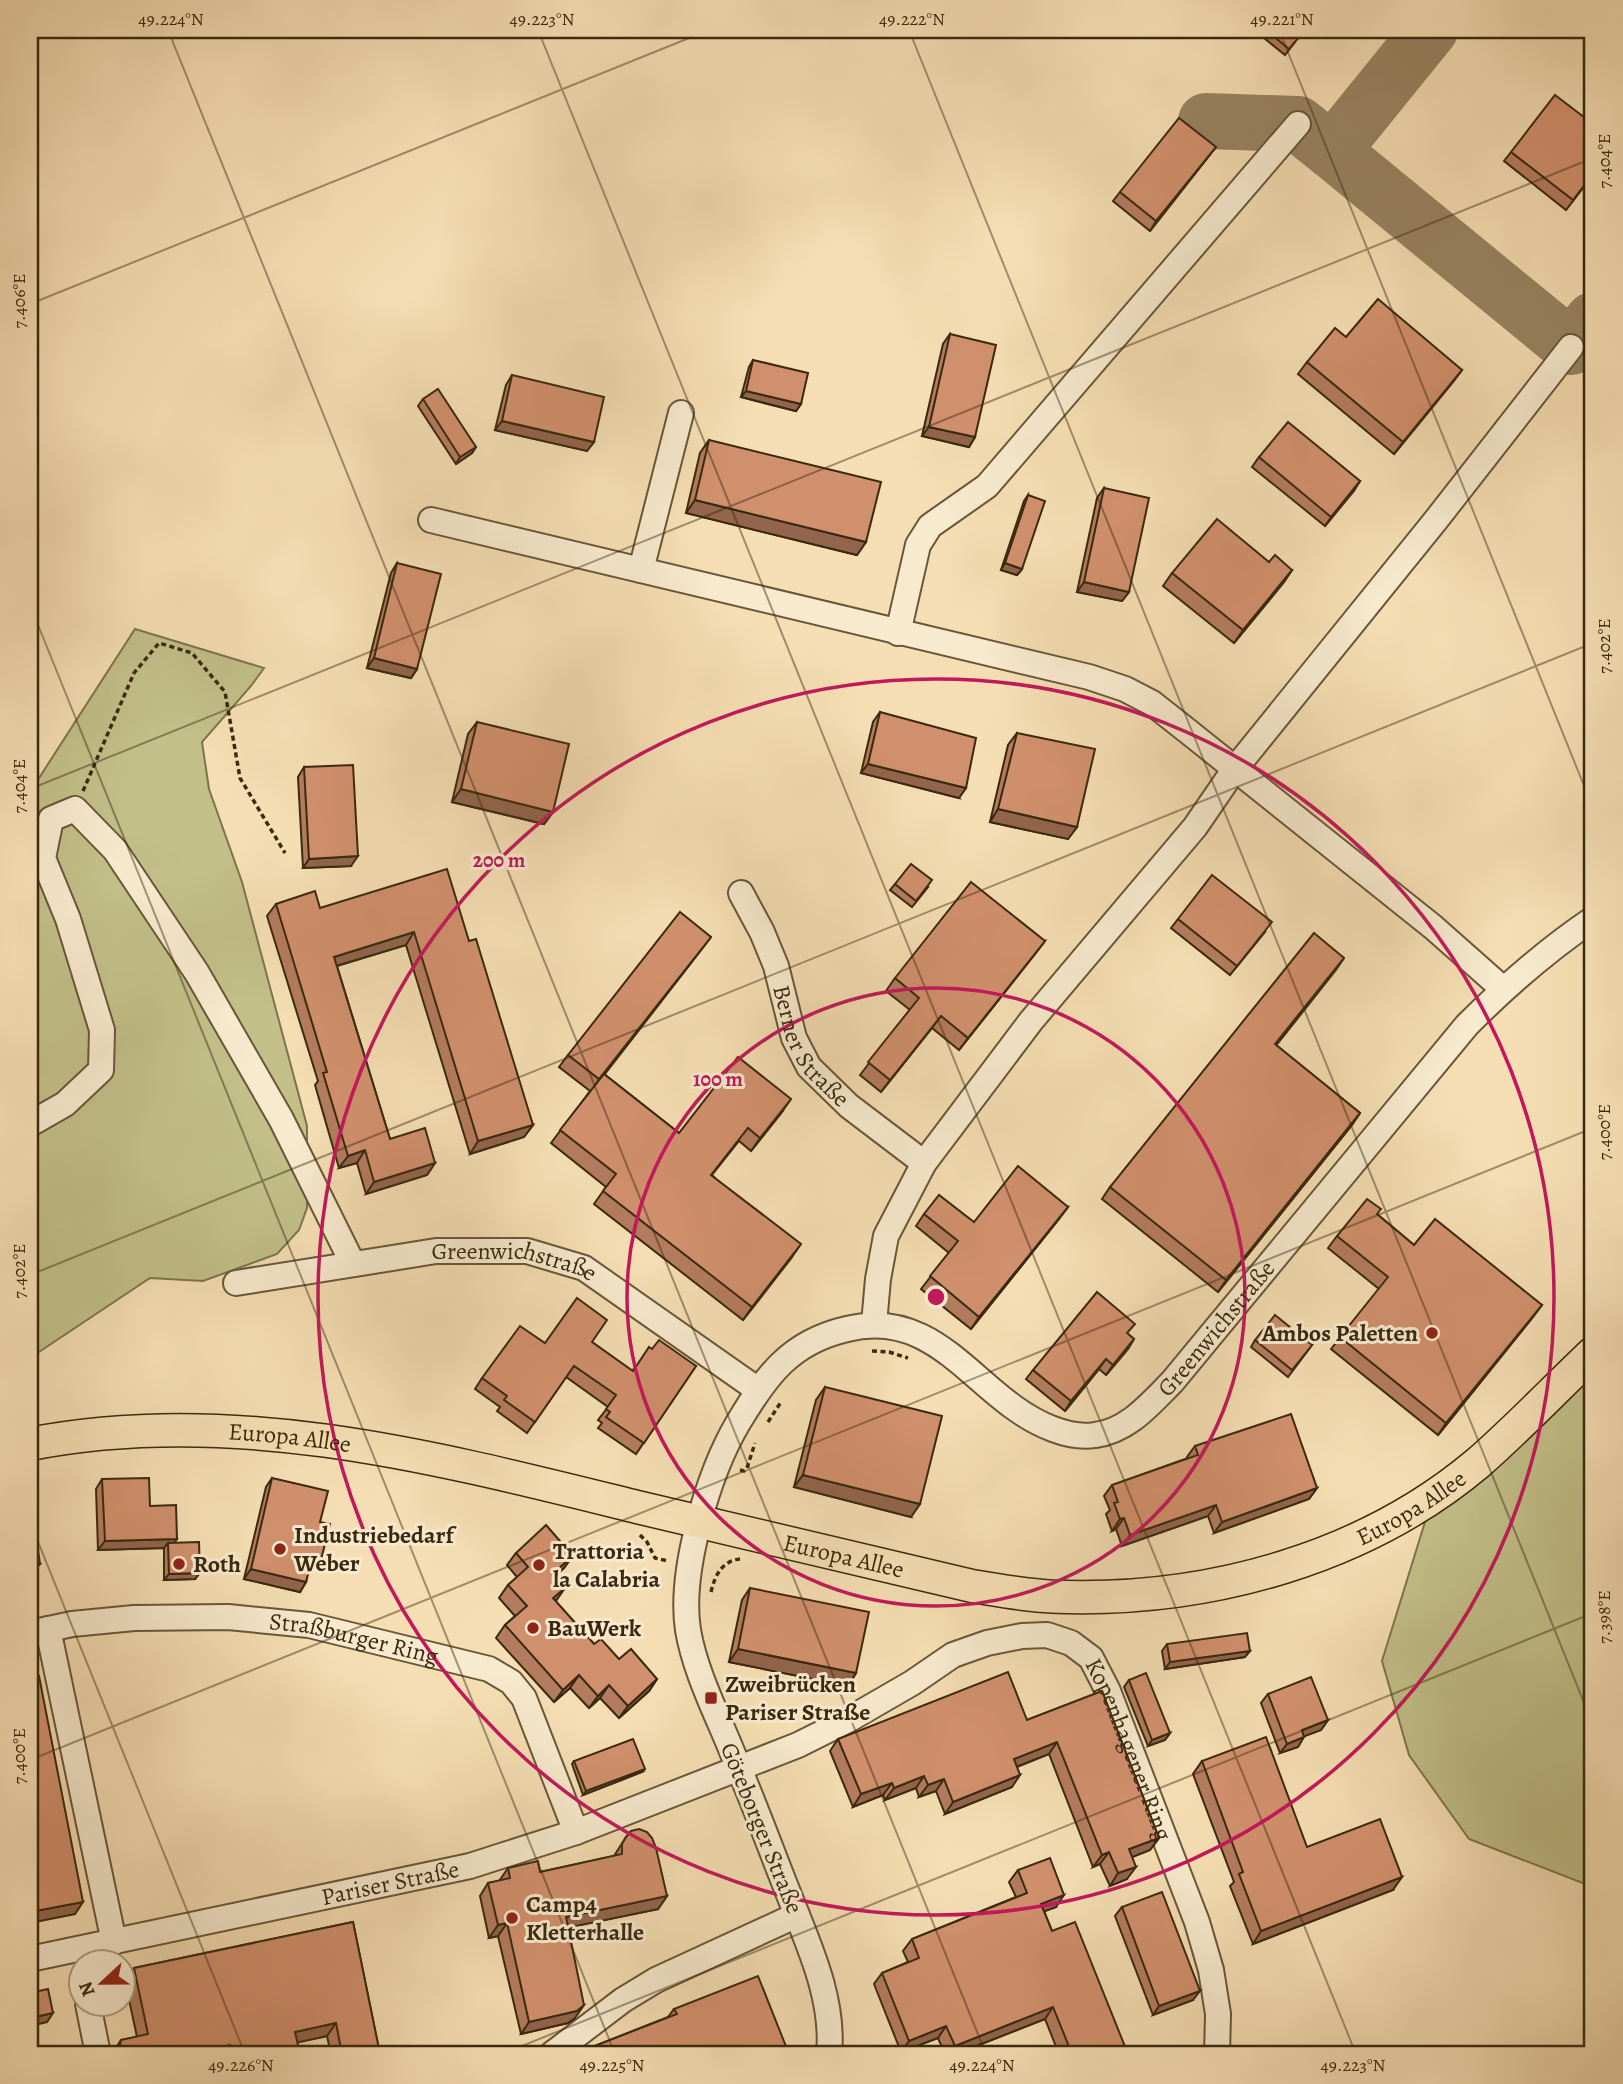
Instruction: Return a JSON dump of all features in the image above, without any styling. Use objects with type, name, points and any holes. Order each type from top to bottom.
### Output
[{"type":"main road","name":"Europa Allee","points":[[30,1444],[150,1431],[248,1432],[373,1447],[512,1476],[972,1586],[1065,1598],[1116,1597],[1165,1593],[1246,1578],[1339,1546],[1384,1525],[1433,1496],[1478,1463],[1593,1353]]},
{"type":"street","points":[[898,633],[918,545],[930,526],[987,486],[1298,124]]},
{"type":"street","points":[[874,1324],[878,1279],[886,1236],[923,1163],[1031,1021],[1195,827],[1234,770],[1436,520],[1571,347]]},
{"type":"street","points":[[641,570],[681,413]]},
{"type":"street","points":[[431,520],[1089,677],[1125,689],[1152,703],[1433,927],[1503,989]]},
{"type":"street","points":[[30,1124],[65,1104],[101,1070],[102,1030],[68,919],[43,858],[51,819],[75,809],[115,850],[197,973],[281,1119],[353,1264]]},
{"type":"street","name":"Berner Straße","points":[[741,893],[776,966],[794,1038],[809,1067],[849,1106],[923,1163]]},
{"type":"street","name":"Greenwichstraße","points":[[699,1522],[716,1465],[758,1390],[780,1363],[796,1351],[839,1330],[874,1324],[906,1329],[927,1338],[948,1352],[1009,1405],[1039,1424],[1065,1434],[1094,1436],[1120,1427],[1143,1412],[1172,1382],[1467,1025],[1503,989],[1593,919]]},
{"type":"street","name":"Greenwichstraße","points":[[236,1283],[436,1251],[527,1251],[584,1268],[758,1390]]},
{"type":"street","name":"Göteborger Straße","points":[[699,1522],[686,1601],[688,1630],[694,1653],[821,1982],[832,2053]]},
{"type":"street","name":"Straßburger Ring","points":[[39,1631],[72,1624],[134,1618],[229,1617],[309,1626],[489,1668],[511,1682],[524,1698],[576,1832]]},
{"type":"street","points":[[39,1631],[114,1942]]},
{"type":"street","name":"Kopenhagener Ring","points":[[739,1768],[798,1745],[848,1720],[953,1656],[987,1643],[1022,1636],[1047,1635],[1071,1643],[1091,1658],[1108,1691],[1197,1922],[1211,1970],[1218,2014],[1217,2054]]},
{"type":"street","name":"Pariser Straße","points":[[102,1948],[114,1942],[470,1866],[576,1832],[739,1768]]},
{"type":"street","points":[[552,2054],[623,2000],[656,1980],[797,1915]]},
{"type":"street","name":"Pariser Straße","points":[[30,1959],[66,1959]]},
{"type":"street","points":[[91,2018],[98,2054]]},
{"type":"path","points":[[75,809],[134,673],[159,643],[192,653],[225,692],[240,778],[285,853]]},
{"type":"path","points":[[865,1351],[889,1352],[911,1358]]},
{"type":"path","points":[[764,1427],[784,1397]]},
{"type":"path","points":[[716,1465],[744,1471],[757,1437]]},
{"type":"path","points":[[632,1532],[647,1542],[655,1558],[661,1561],[721,1567]]},
{"type":"shaded area","points":[[135,629],[264,668],[202,742],[209,789],[242,882],[307,1126],[307,1208],[299,1230],[277,1254],[203,1281],[150,1278],[30,1358],[30,792]]},
{"type":"shaded area","points":[[1593,1353],[1593,1887],[1469,1839],[1409,1755],[1382,1661],[1433,1496]]},
{"type":"building","points":[[1266,30],[1292,30],[1300,36],[1289,49]]},
{"type":"building","points":[[1555,95],[1593,124],[1593,174],[1573,200],[1511,152]]},
{"type":"building","points":[[1179,118],[1216,147],[1156,221],[1120,192]]},
{"type":"building","points":[[1378,299],[1462,370],[1403,442],[1307,362],[1335,328],[1346,337]]},
{"type":"building","points":[[950,334],[996,345],[975,437],[929,427]]},
{"type":"building","points":[[753,360],[808,373],[801,404],[746,391]]},
{"type":"building","points":[[512,375],[604,397],[594,442],[502,421]]},
{"type":"building","points":[[438,389],[476,447],[460,457],[423,399]]},
{"type":"building","points":[[1288,422],[1360,481],[1331,517],[1259,457]]},
{"type":"building","points":[[709,440],[881,482],[866,542],[695,500]]},
{"type":"building","points":[[1104,488],[1149,498],[1129,592],[1084,582]]},
{"type":"building","points":[[1028,495],[1045,501],[1022,569],[1005,563]]},
{"type":"building","points":[[1217,519],[1269,562],[1275,555],[1292,570],[1243,630],[1172,573]]},
{"type":"building","points":[[397,563],[441,574],[417,669],[374,658]]},
{"type":"building","points":[[880,712],[976,738],[966,788],[868,764]]},
{"type":"building","points":[[477,722],[569,744],[553,812],[461,789]]},
{"type":"building","points":[[1017,733],[1095,749],[1077,827],[998,809]]},
{"type":"building","points":[[353,765],[358,856],[309,859],[304,767]]},
{"type":"building","points":[[911,864],[932,880],[916,901],[895,884]]},
{"type":"building","points":[[447,869],[469,941],[476,939],[533,1125],[478,1141],[414,932],[334,957],[390,1139],[425,1128],[435,1163],[374,1182],[365,1150],[348,1156],[323,1073],[327,1072],[276,904],[315,891],[320,908]]},
{"type":"building","points":[[1212,875],[1272,922],[1237,966],[1178,919]]},
{"type":"building","points":[[971,882],[1045,941],[968,1038],[941,1016],[890,1080],[868,1062],[919,998],[895,978]]},
{"type":"building","points":[[680,912],[711,937],[599,1079],[568,1055]]},
{"type":"building","points":[[1314,933],[1344,958],[1275,1044],[1360,1113],[1226,1280],[1110,1187]]},
{"type":"building","points":[[738,1057],[791,1099],[760,1138],[748,1128],[711,1175],[801,1244],[752,1307],[603,1191],[616,1174],[560,1130],[604,1074],[679,1133]]},
{"type":"building","points":[[1018,1166],[1068,1207],[979,1317],[930,1276],[958,1241],[924,1214],[939,1195],[974,1222]]},
{"type":"building","name":"Ambos Paletten","points":[[1367,1199],[1381,1209],[1377,1214],[1414,1245],[1435,1219],[1542,1305],[1446,1423],[1340,1337],[1388,1277],[1337,1236]]},
{"type":"building","points":[[1097,1292],[1135,1324],[1127,1333],[1134,1339],[1113,1365],[1106,1359],[1071,1401],[1033,1370]]},
{"type":"building","points":[[577,1298],[607,1320],[592,1342],[633,1371],[649,1347],[652,1349],[659,1340],[696,1366],[644,1443],[606,1417],[610,1412],[606,1409],[616,1395],[574,1366],[535,1422],[504,1400],[507,1396],[482,1378],[520,1326],[545,1343]]},
{"type":"building","points":[[1275,1315],[1312,1345],[1292,1370],[1255,1340]]},
{"type":"building","points":[[825,1387],[942,1416],[920,1504],[803,1475]]},
{"type":"building","points":[[1291,1414],[1317,1488],[1222,1522],[1216,1505],[1130,1535],[1124,1518],[1120,1519],[1114,1503],[1118,1502],[1112,1485],[1198,1455],[1195,1446]]},
{"type":"building","points":[[149,1478],[150,1506],[176,1505],[177,1539],[105,1541],[102,1479]]},
{"type":"building","name":"Industriebedarf Weber","points":[[272,1478],[328,1491],[320,1522],[330,1524],[321,1560],[312,1558],[306,1582],[251,1569]]},
{"type":"building","points":[[30,1502],[40,1564],[30,1565]]},
{"type":"building","name":"BauWerk","points":[[546,1525],[573,1556],[552,1574],[565,1588],[553,1598],[594,1644],[601,1639],[619,1659],[631,1649],[657,1679],[628,1706],[609,1685],[598,1696],[579,1675],[563,1690],[505,1625],[527,1606],[508,1585],[528,1567],[516,1553]]},
{"type":"building","name":"Roth","points":[[199,1542],[200,1573],[169,1574],[168,1543]]},
{"type":"building","points":[[750,1588],[869,1612],[856,1673],[738,1649]]},
{"type":"building","points":[[1247,1633],[1250,1651],[1170,1662],[1167,1644]]},
{"type":"building","points":[[1008,1672],[1027,1720],[1102,1691],[1159,1838],[1129,1849],[1136,1867],[1118,1873],[1109,1852],[1102,1855],[1057,1742],[1014,1759],[1020,1775],[953,1802],[944,1779],[928,1785],[924,1776],[894,1788],[892,1783],[861,1794],[838,1739]]},
{"type":"building","points":[[1146,1673],[1170,1733],[1152,1740],[1129,1680]]},
{"type":"building","points":[[39,1676],[83,1902],[30,1912],[30,1678]]},
{"type":"building","points":[[1311,1677],[1328,1720],[1302,1730],[1304,1737],[1287,1744],[1268,1694]]},
{"type":"building","points":[[1266,1737],[1307,1847],[1380,1819],[1402,1877],[1261,1931],[1239,1874],[1243,1872],[1202,1761]]},
{"type":"building","points":[[633,1739],[645,1769],[586,1791],[574,1761]]},
{"type":"building","points":[[639,1829],[652,1838],[667,1896],[566,1917],[584,2005],[577,2011],[529,2022],[507,1923],[498,1925],[488,1883],[510,1878],[508,1868],[538,1861],[540,1872],[622,1854],[622,1844],[626,1837],[631,1831]]},
{"type":"building","points":[[1050,1858],[1064,1895],[1041,1904],[1052,1931],[1075,1922],[1128,2054],[1072,2054],[1053,2007],[955,2046],[946,2026],[909,2041],[882,1973],[919,1958],[912,1939],[1027,1893],[1018,1870]]},
{"type":"building","points":[[1162,1892],[1200,1991],[1159,2006],[1122,1907]]},
{"type":"building","points":[[353,1922],[380,2054],[342,2054],[336,2023],[295,2032],[300,2054],[232,2054],[230,2045],[189,2054],[120,2054],[121,2040],[148,2034],[136,1968]]},
{"type":"building","points":[[758,1976],[789,2054],[595,2054],[592,2047],[677,2014],[674,2009]]},
{"type":"building","points":[[48,1989],[53,2013],[30,2018],[30,1993]]},
{"type":"taxiway","points":[[1206,121],[1298,124],[1332,151],[1430,30]]},
{"type":"taxiway","points":[[1332,151],[1571,347],[1593,320]]},
{"type":"place","name":"Ambos Paletten","points":[[1432,1333]]},
{"type":"place","name":"Industriebedarf Weber","points":[[280,1549]]},
{"type":"place","name":"Roth","points":[[179,1564]]},
{"type":"place","name":"Trattoria la Calabria","points":[[539,1565]]},
{"type":"place","name":"BauWerk","points":[[533,1628]]},
{"type":"place","name":"Zweibrücken Pariser Straße","points":[[711,1698]]},
{"type":"place","name":"Camp4 Kletterhalle","points":[[512,1918]]}]
